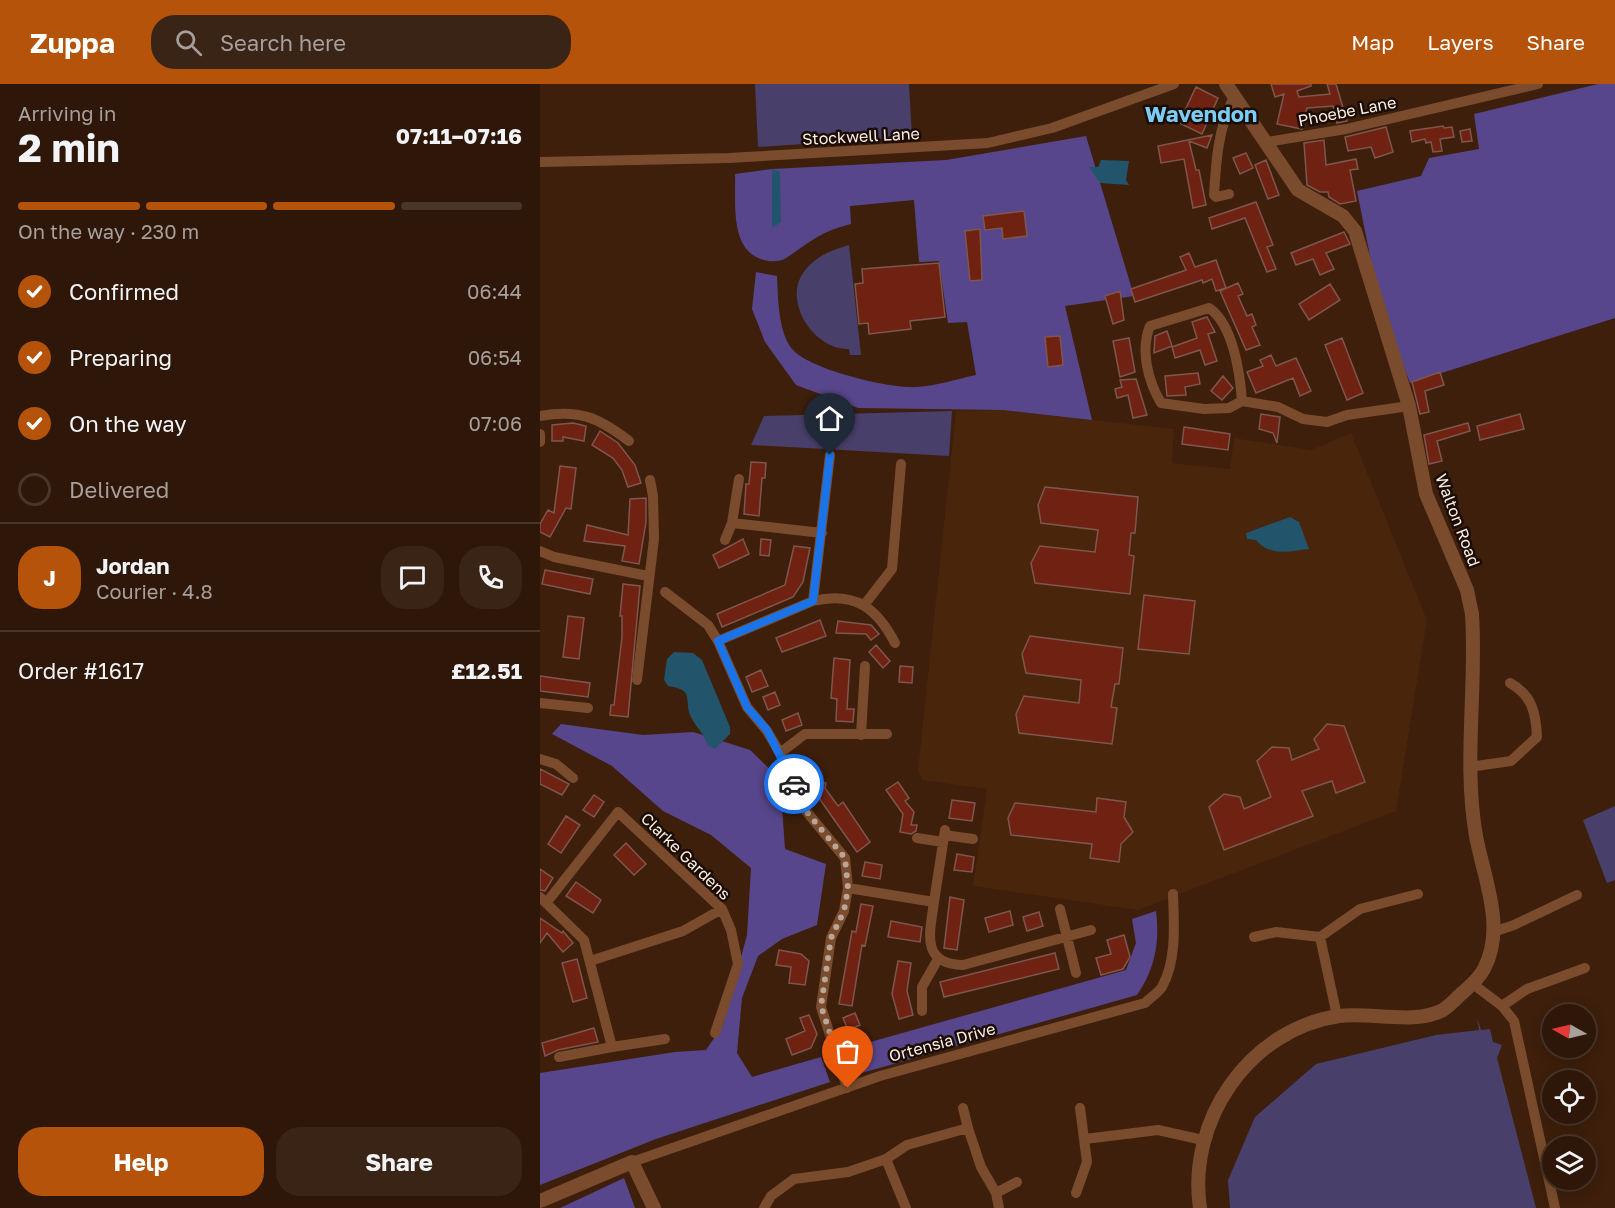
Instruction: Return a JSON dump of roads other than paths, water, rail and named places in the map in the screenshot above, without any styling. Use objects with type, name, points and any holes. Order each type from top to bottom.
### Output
[{"type":"street","name":"Stockwell Lane","points":[[540,162],[729,158],[987,143],[1052,128],[1174,84]]},
{"type":"street","name":"Walton Road","points":[[1224,84],[1267,142],[1298,190],[1343,216],[1355,231],[1409,406],[1426,494],[1467,590],[1472,614],[1469,767],[1476,834],[1496,931],[1484,969],[1473,984]]},
{"type":"street","name":"Phoebe Lane","points":[[1267,142],[1346,129],[1538,84]]},
{"type":"street","points":[[1229,194],[1216,198],[1214,195],[1220,139],[1233,99]]},
{"type":"street","points":[[1242,401],[1240,368],[1219,314],[1209,308],[1150,326],[1144,340],[1150,386],[1161,403],[1229,408],[1242,401],[1278,407],[1303,419],[1327,422],[1347,415],[1409,406]]},
{"type":"street","points":[[540,416],[560,412],[586,415],[607,423],[628,441]]},
{"type":"street","points":[[540,434],[540,442]]},
{"type":"street","points":[[813,601],[830,455]]},
{"type":"street","points":[[865,604],[892,569],[901,464]]},
{"type":"street","points":[[725,540],[732,523],[739,479]]},
{"type":"street","points":[[637,680],[654,539],[653,496],[650,480]]},
{"type":"street","points":[[732,523],[822,533]]},
{"type":"street","points":[[540,551],[554,557],[648,576]]},
{"type":"street","points":[[665,592],[708,625],[718,641],[747,707],[767,730],[780,753],[806,811],[845,858],[848,888],[844,911],[831,938],[821,1006],[848,1088]]},
{"type":"street","points":[[718,641],[825,598],[865,604],[883,619],[894,643]]},
{"type":"street","points":[[861,735],[865,666]]},
{"type":"street","points":[[1469,767],[1511,761],[1537,737],[1536,714],[1523,690],[1510,683]]},
{"type":"street","points":[[540,703],[588,708]]},
{"type":"street","points":[[780,753],[805,734],[887,734]]},
{"type":"street","points":[[540,759],[556,765],[573,778]]},
{"type":"street","name":"Clarke Gardens","points":[[543,899],[618,812],[722,909],[731,930],[738,964],[715,1033]]},
{"type":"street","points":[[917,838],[944,836],[973,839]]},
{"type":"street","points":[[944,836],[930,939],[938,959],[948,965],[963,965],[1091,930]]},
{"type":"street","points":[[848,888],[934,902]]},
{"type":"street","name":"Ortensia Drive","points":[[540,1201],[632,1162],[880,1076],[1144,1003],[1161,989],[1169,969],[1174,931],[1173,894]]},
{"type":"street","points":[[1254,937],[1276,932],[1320,938],[1360,909],[1418,894]]},
{"type":"street","points":[[1496,931],[1514,925],[1577,895]]},
{"type":"street","points":[[543,899],[584,940],[612,1047]]},
{"type":"street","points":[[590,961],[682,931],[722,909]]},
{"type":"street","points":[[1060,909],[1076,973]]},
{"type":"street","points":[[1320,938],[1337,1016]]},
{"type":"street","points":[[922,1011],[922,987],[938,959]]},
{"type":"street","points":[[1502,1006],[1527,989],[1585,968]]},
{"type":"street","points":[[1200,1208],[1196,1182],[1203,1140],[1219,1099],[1244,1067],[1286,1033],[1337,1016],[1371,1014],[1408,1018],[1442,1010],[1473,984],[1502,1006],[1514,1021],[1555,1208]]},
{"type":"street","points":[[559,1057],[665,1039]]},
{"type":"street","points":[[963,1108],[981,1167],[996,1193],[999,1208]]},
{"type":"street","points":[[1076,1193],[1087,1162],[1080,1108]]},
{"type":"street","points":[[764,1208],[771,1196],[794,1179],[848,1172],[886,1159],[907,1145],[968,1128]]},
{"type":"street","points":[[1085,1139],[1158,1130],[1203,1140]]},
{"type":"street","points":[[886,1159],[906,1208]]},
{"type":"street","points":[[632,1162],[654,1208]]},
{"type":"street","points":[[996,1193],[1017,1182]]},
{"type":"water","points":[[1101,160],[1129,161],[1126,180],[1129,185],[1100,183],[1089,167],[1098,167]]},
{"type":"water","points":[[772,169],[780,172],[781,222],[772,228]]},
{"type":"water","points":[[1290,517],[1299,522],[1309,549],[1274,551],[1256,540],[1247,539],[1246,533]]},
{"type":"water","points":[[674,652],[693,653],[702,660],[730,727],[730,734],[715,749],[708,746],[691,717],[685,693],[668,686],[664,680],[667,659]]},
{"type":"district","name":"Wavendon","points":[[1201,113]]}]
